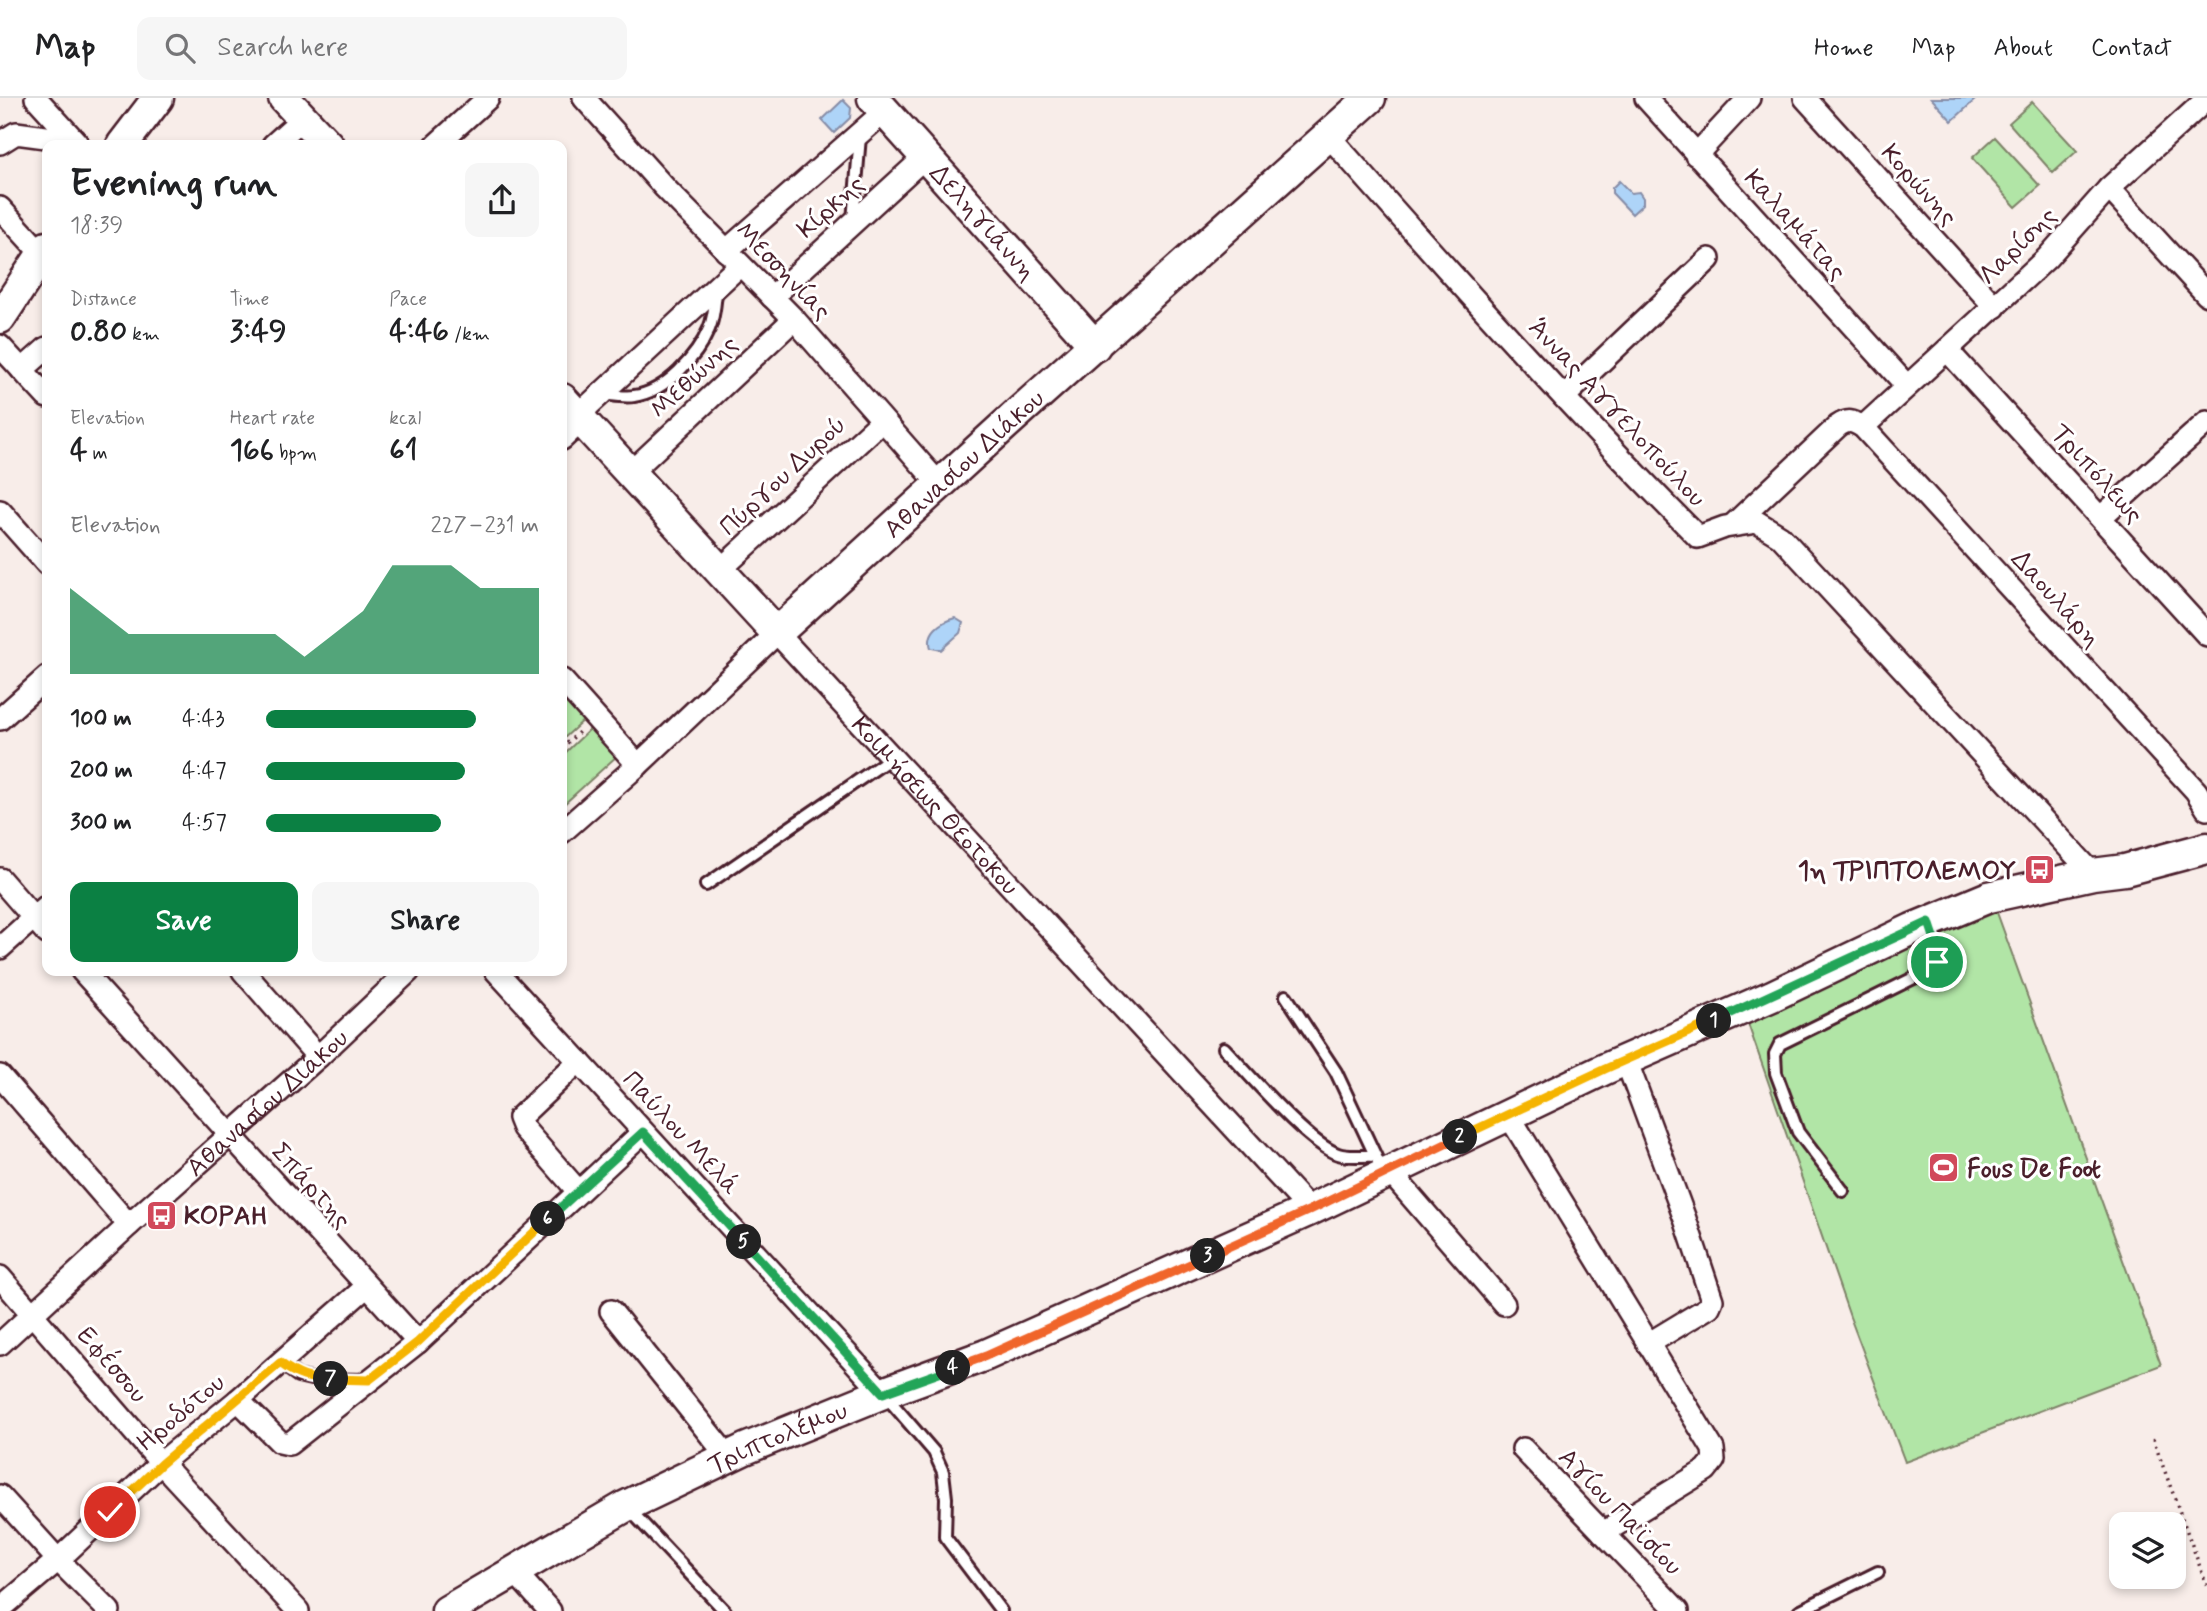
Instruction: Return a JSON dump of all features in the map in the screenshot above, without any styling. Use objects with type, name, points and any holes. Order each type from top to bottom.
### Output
[{"type":"street","points":[[36,98],[74,140]]},
{"type":"street","points":[[126,140],[158,98]]},
{"type":"street","points":[[442,140],[488,98]]},
{"type":"street","name":"Μεσσηνίας","points":[[584,98],[665,188],[794,318],[939,484]]},
{"type":"street","name":"Αθανασίου Διάκου","points":[[567,828],[638,765],[939,484],[1370,98]]},
{"type":"street","name":"Καλαμάτας","points":[[1646,98],[1907,386]]},
{"type":"street","points":[[1696,155],[1749,98]]},
{"type":"street","name":"Κορώνης","points":[[1805,98],[1995,307]]},
{"type":"street","name":"Λαρίσης","points":[[1863,427],[2047,258],[2109,188],[2207,99]]},
{"type":"street","points":[[568,420],[588,406],[717,287],[733,258],[860,133],[879,105]]},
{"type":"street","name":"Δεληγιάννη","points":[[879,105],[1095,346]]},
{"type":"street","points":[[276,140],[294,108],[323,140]]},
{"type":"street","points":[[0,143],[16,133],[59,140]]},
{"type":"street","name":"Άννας Αγγελοπούλου","points":[[1328,135],[1460,285],[1698,537],[1732,526],[1757,522],[1780,536],[2092,874]]},
{"type":"street","name":"Κίρκης","points":[[772,297],[926,156]]},
{"type":"street","points":[[2109,188],[2207,295]]},
{"type":"street","points":[[0,208],[42,247]]},
{"type":"street","points":[[0,318],[42,255]]},
{"type":"street","points":[[1564,397],[1709,259]]},
{"type":"street","name":"Μεθώνης","points":[[630,473],[794,318]]},
{"type":"street","points":[[0,346],[42,392]]},
{"type":"street","name":"Τριπόλεως","points":[[1947,350],[2207,635]]},
{"type":"street","points":[[22,370],[42,352]]},
{"type":"street","name":"Κοιμήσεως Θεοτοκου","points":[[568,420],[630,473],[1310,1210]]},
{"type":"street","name":"Πύργου Δυρού","points":[[720,570],[882,421]]},
{"type":"street","points":[[1732,526],[1838,426],[1846,421],[1853,421],[1863,427]]},
{"type":"street","points":[[2101,517],[2207,422]]},
{"type":"street","name":"Δαουλάρη","points":[[1863,427],[2203,793]]},
{"type":"street","points":[[0,511],[42,558]]},
{"type":"street","points":[[0,719],[42,681]]},
{"type":"street","points":[[567,687],[638,765]]},
{"type":"street","name":"Τριπτολέμου","points":[[447,1611],[626,1506],[729,1457],[883,1393],[986,1356],[1310,1210],[1383,1167],[1772,996],[1929,922],[1989,897],[2092,874],[2125,870],[2207,848]]},
{"type":"street","points":[[0,879],[42,918]]},
{"type":"street","points":[[0,948],[42,920]]},
{"type":"street","name":"Σπάρτης","points":[[87,976],[418,1342]]},
{"type":"street","points":[[247,976],[318,1057]]},
{"type":"street","name":"Αθανασίου Διάκου","points":[[0,1344],[405,976]]},
{"type":"street","name":"Παύλου Μελά","points":[[501,976],[883,1393]]},
{"type":"street","points":[[1626,1059],[1712,1300],[1710,1307],[1648,1344]]},
{"type":"street","points":[[579,1061],[519,1118],[523,1128],[579,1191]]},
{"type":"street","points":[[0,1076],[129,1225]]},
{"type":"street","points":[[1508,1114],[1713,1449],[1714,1460],[1706,1470],[1603,1533]]},
{"type":"street","points":[[238,1400],[281,1442],[289,1444],[418,1342],[643,1132]]},
{"type":"street","points":[[1383,1167],[1504,1304]]},
{"type":"street","name":"Εφέσσου","points":[[0,1277],[161,1464],[298,1611]]},
{"type":"street","name":"Ηροδότου","points":[[0,1609],[58,1560],[161,1464],[366,1287]]},
{"type":"street","points":[[611,1311],[729,1457]]},
{"type":"street","name":"Αγίου Παϊσίου","points":[[1523,1449],[1678,1611]]},
{"type":"street","points":[[0,1496],[109,1611]]},
{"type":"street","points":[[514,1572],[550,1611]]},
{"type":"lane","points":[[853,223],[860,133]]},
{"type":"lane","points":[[601,394],[632,397],[649,392],[673,376],[699,348],[711,327],[717,287]]},
{"type":"lane","points":[[706,885],[891,758]]},
{"type":"lane","points":[[1843,1191],[1798,1132],[1776,1073],[1775,1054],[1780,1044],[1928,971],[1937,962],[1939,952],[1929,922]]},
{"type":"lane","points":[[1286,996],[1336,1072],[1383,1167]]},
{"type":"lane","points":[[1224,1048],[1308,1135],[1327,1149],[1341,1155],[1383,1167]]},
{"type":"lane","points":[[280,1363],[298,1376],[311,1380],[369,1380]]},
{"type":"lane","points":[[883,1393],[934,1452],[943,1472],[946,1498],[945,1537],[1001,1611]]},
{"type":"lane","points":[[626,1506],[725,1611]]},
{"type":"lane","points":[[1799,1611],[1878,1572]]},
{"type":"path","points":[[567,743],[595,717]]},
{"type":"path","points":[[2153,1439],[2207,1586]]},
{"type":"green space","points":[[2032,102],[2077,151],[2053,173],[2009,123]]},
{"type":"green space","points":[[1995,137],[2040,186],[2016,207],[1972,158]]},
{"type":"green space","points":[[567,699],[585,719],[567,735]]},
{"type":"green space","points":[[592,727],[618,755],[567,801],[567,751]]},
{"type":"green space","name":"Fous De Foot","points":[[1995,907],[2161,1365],[1905,1462],[1850,1317],[1746,1018]]},
{"type":"water","points":[[1931,98],[1977,98],[1952,121]]},
{"type":"water","points":[[843,100],[851,108],[850,118],[834,133],[822,120]]},
{"type":"water","points":[[1619,181],[1631,193],[1639,192],[1643,198],[1643,204],[1632,214],[1612,193],[1612,188]]},
{"type":"water","points":[[955,618],[963,623],[960,633],[941,650],[931,648],[932,633],[936,628]]},
{"type":"place","name":"1η ΤΡΙΠΤΟΛΕΜΟΥ","points":[[2039,870]]},
{"type":"place","name":"Fous De Foot","points":[[1944,1168]]},
{"type":"place","name":"ΚΟΡΑΗ","points":[[161,1215]]},
{"type":"route","points":[[110,1512],[161,1464],[280,1363],[298,1376],[311,1380],[369,1380],[418,1342],[643,1132],[883,1393],[986,1356],[1310,1210],[1605,1069],[1772,996],[1929,922],[1939,952],[1937,962]]}]
